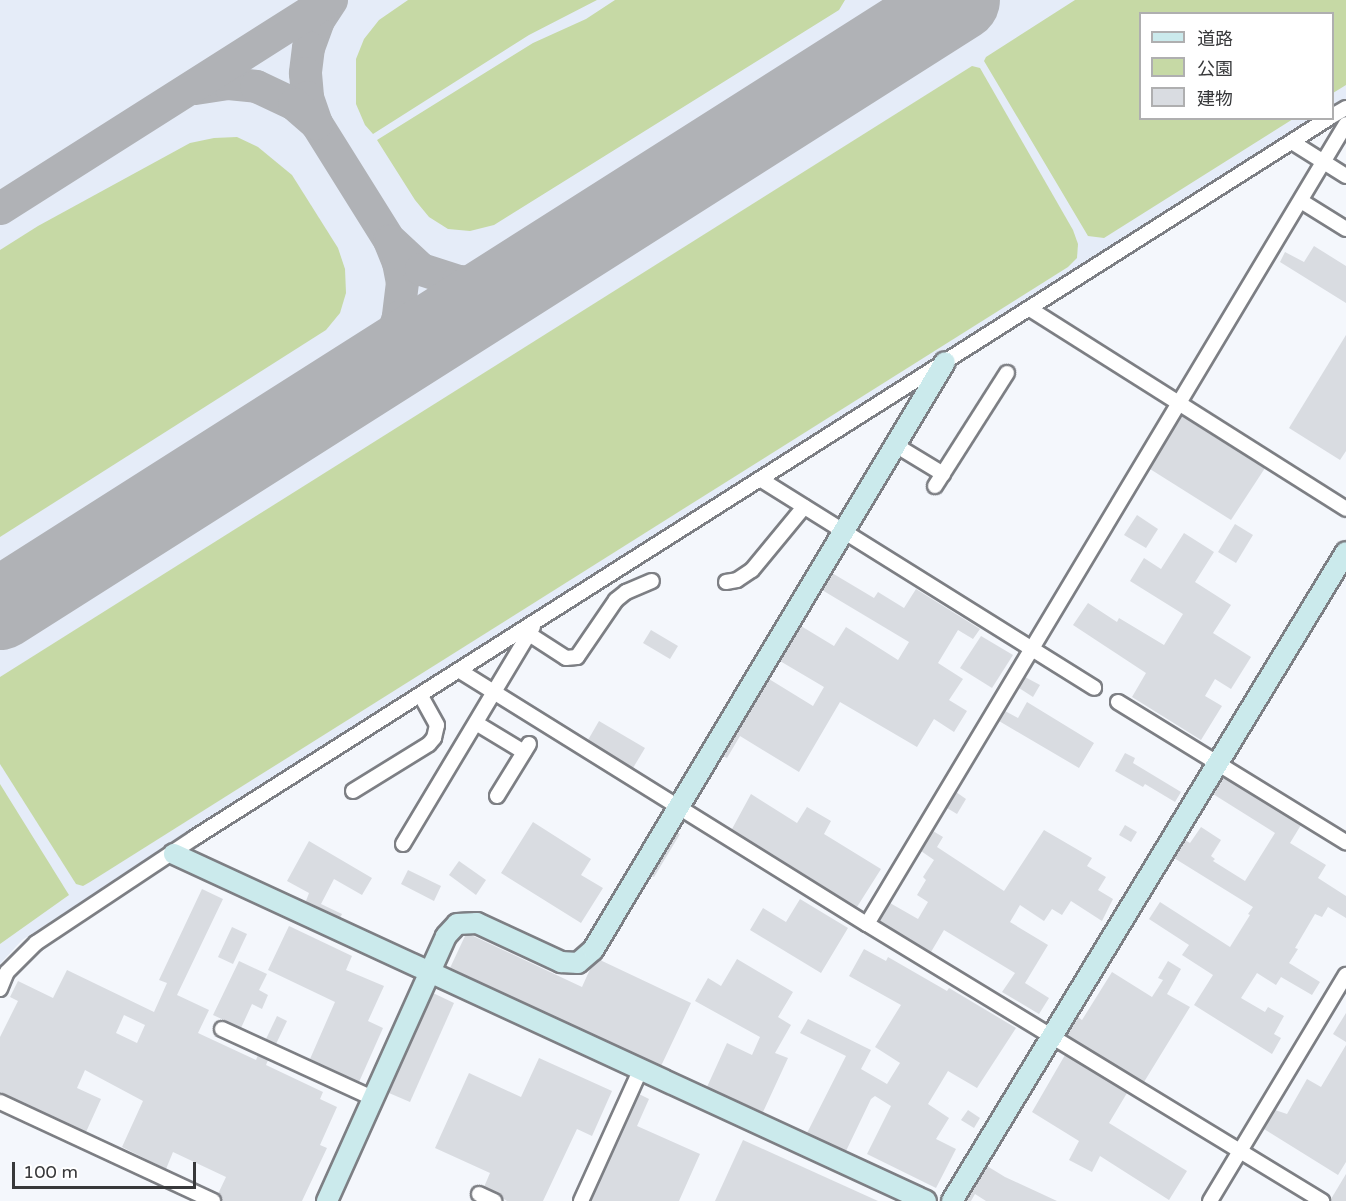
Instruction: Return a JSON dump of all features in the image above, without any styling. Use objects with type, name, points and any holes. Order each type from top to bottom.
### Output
[{"type":"street","points":[[0,989],[7,972],[36,943],[174,854],[194,838],[460,671],[531,630],[760,479],[1326,120]]},
{"type":"street","points":[[867,924],[1034,650],[1346,124]]},
{"type":"street","points":[[1292,142],[1346,176]]},
{"type":"street","points":[[1301,201],[1344,235]]},
{"type":"street","points":[[1030,309],[1346,509]]},
{"type":"street","points":[[327,1201],[446,936],[457,924],[477,923],[561,962],[578,963],[593,950],[680,809],[945,362]]},
{"type":"street","points":[[936,486],[1007,374]]},
{"type":"street","points":[[897,446],[943,474]]},
{"type":"street","points":[[760,479],[1094,688]]},
{"type":"street","points":[[726,582],[737,580],[752,570],[804,507]]},
{"type":"street","points":[[952,1201],[1346,552]]},
{"type":"street","points":[[531,630],[566,658],[577,657],[616,600],[626,592],[652,581]]},
{"type":"street","points":[[403,844],[531,630]]},
{"type":"street","points":[[460,671],[496,690],[680,809],[1322,1201]]},
{"type":"street","points":[[353,791],[429,744],[434,738],[437,725],[421,696]]},
{"type":"street","points":[[1118,702],[1346,842]]},
{"type":"street","points":[[476,723],[527,748],[497,796]]},
{"type":"street","points":[[174,854],[926,1201]]},
{"type":"street","points":[[1210,1201],[1346,975]]},
{"type":"street","points":[[222,1029],[373,1098]]},
{"type":"street","points":[[581,1201],[641,1069]]},
{"type":"street","points":[[0,1102],[213,1201]]},
{"type":"street","points":[[479,1194],[494,1201]]},
{"type":"shaded area","points":[[0,0],[1346,0],[1346,99],[1334,106],[1334,12],[1139,12],[1139,120],[1313,120],[22,940],[0,964]]},
{"type":"green space","points":[[408,0],[597,0],[529,35],[373,134],[365,125],[356,104],[356,59],[364,39],[379,20]]},
{"type":"green space","points":[[615,0],[845,0],[839,10],[494,225],[470,231],[448,229],[429,217],[415,200],[377,140],[533,43],[586,19]]},
{"type":"green space","points":[[1075,0],[1346,0],[1346,85],[1334,92],[1334,12],[1139,12],[1139,120],[1291,120],[1104,238],[1088,236],[984,61],[986,57]]},
{"type":"green space","points":[[972,66],[980,68],[1073,230],[1078,244],[1077,258],[1068,267],[90,882],[83,886],[76,884],[0,764],[0,677]]},
{"type":"green space","points":[[237,137],[258,147],[292,175],[338,248],[345,269],[346,293],[340,313],[326,330],[0,537],[0,250],[38,226],[190,143],[214,138]]},
{"type":"green space","points":[[0,784],[69,895],[0,944]]},
{"type":"building","points":[[1314,246],[1346,266],[1346,303],[1280,262],[1285,252],[1304,262]]},
{"type":"building","points":[[1346,335],[1346,451],[1340,460],[1289,428]]},
{"type":"building","points":[[1182,416],[1265,468],[1231,520],[1150,469]]},
{"type":"building","points":[[1137,515],[1158,529],[1146,548],[1124,535]]},
{"type":"building","points":[[1235,524],[1253,535],[1236,563],[1218,552]]},
{"type":"building","points":[[1184,533],[1214,552],[1195,582],[1231,605],[1213,633],[1251,657],[1231,689],[1215,679],[1205,696],[1222,706],[1201,740],[1132,697],[1146,673],[1073,625],[1088,603],[1117,622],[1119,618],[1164,645],[1183,614],[1130,581],[1144,558],[1161,569]]},
{"type":"building","points":[[832,573],[874,598],[878,592],[904,608],[916,589],[980,629],[973,639],[958,630],[938,663],[963,679],[949,700],[967,711],[954,732],[934,719],[917,747],[840,702],[799,772],[740,736],[727,758],[723,756],[769,679],[813,706],[824,687],[780,661],[801,626],[834,646],[846,627],[898,660],[909,642],[822,590]]},
{"type":"building","points":[[651,630],[678,646],[670,659],[643,643]]},
{"type":"building","points":[[981,636],[1013,655],[992,688],[960,668]]},
{"type":"building","points":[[1025,677],[1040,685],[1033,697],[1019,688]]},
{"type":"building","points":[[1027,702],[1094,743],[1079,768],[999,721],[1005,711],[1018,718]]},
{"type":"building","points":[[599,721],[645,748],[633,768],[588,740]]},
{"type":"building","points":[[1125,753],[1135,758],[1133,763],[1181,792],[1175,802],[1145,784],[1143,787],[1115,771]]},
{"type":"building","points":[[1223,777],[1301,825],[1290,843],[1326,865],[1318,878],[1346,896],[1346,918],[1328,907],[1322,917],[1315,914],[1289,963],[1320,982],[1312,995],[1281,977],[1276,985],[1257,973],[1241,998],[1265,1012],[1268,1007],[1284,1016],[1274,1034],[1281,1038],[1272,1054],[1194,1005],[1213,975],[1182,955],[1189,945],[1149,919],[1160,902],[1230,947],[1250,915],[1248,914],[1253,907],[1174,858],[1185,840],[1190,843],[1201,827],[1221,840],[1211,856],[1215,859],[1213,861],[1245,881],[1275,833],[1213,794]]},
{"type":"building","points":[[956,792],[966,799],[957,814],[947,808]]},
{"type":"building","points":[[751,794],[797,823],[807,807],[831,821],[824,834],[881,869],[857,907],[732,829]]},
{"type":"building","points":[[533,822],[591,859],[581,875],[603,888],[581,923],[501,873]]},
{"type":"building","points":[[1125,825],[1137,832],[1131,842],[1119,835]]},
{"type":"building","points":[[1044,830],[1092,858],[1087,866],[1106,877],[1098,890],[1113,899],[1102,921],[1071,901],[1062,915],[1052,909],[1044,921],[1020,905],[1010,922],[1048,945],[1025,983],[1049,998],[1039,1014],[1002,992],[1015,973],[944,930],[931,952],[879,921],[890,903],[918,919],[928,902],[917,895],[926,880],[923,877],[934,860],[921,851],[933,831],[943,837],[937,847],[1004,891]]},
{"type":"building","points":[[677,833],[680,834],[654,877],[651,876]]},
{"type":"building","points":[[309,841],[372,878],[362,895],[334,879],[321,904],[342,914],[340,918],[306,901],[309,893],[287,881]]},
{"type":"building","points":[[459,861],[486,880],[476,895],[449,875]]},
{"type":"building","points":[[408,870],[441,886],[434,901],[401,884]]},
{"type":"building","points":[[202,889],[223,899],[177,995],[209,1010],[198,1033],[256,1060],[258,1055],[268,1060],[266,1065],[323,1092],[320,1099],[337,1107],[320,1145],[327,1148],[302,1201],[222,1201],[218,1194],[226,1177],[173,1152],[166,1169],[122,1147],[143,1101],[85,1070],[77,1088],[101,1099],[86,1132],[0,1093],[0,1037],[18,1001],[10,997],[18,981],[53,998],[67,970],[154,1012],[167,983],[159,980]],"holes":[[[124,1015],[145,1025],[137,1043],[116,1033]]]},
{"type":"building","points":[[800,899],[848,928],[821,973],[750,930],[763,908],[786,922]]},
{"type":"building","points":[[289,926],[352,956],[346,970],[384,986],[368,1021],[383,1028],[359,1082],[310,1059],[335,1002],[268,970]]},
{"type":"building","points":[[232,927],[247,934],[233,964],[218,957]]},
{"type":"building","points":[[471,935],[582,987],[591,967],[600,960],[691,1003],[661,1066],[450,968],[465,936]]},
{"type":"building","points":[[864,949],[886,961],[888,957],[947,991],[949,988],[1016,1028],[977,1088],[948,1071],[928,1104],[949,1118],[936,1139],[956,1149],[936,1188],[867,1154],[891,1106],[875,1096],[871,1099],[846,1151],[807,1133],[846,1056],[800,1033],[808,1019],[871,1050],[861,1069],[887,1084],[900,1063],[875,1047],[901,1005],[849,976]]},
{"type":"building","points":[[737,959],[793,992],[778,1017],[791,1025],[775,1053],[788,1058],[763,1112],[707,1087],[727,1043],[752,1055],[760,1037],[695,1001],[708,978],[721,986]]},
{"type":"building","points":[[239,961],[267,974],[259,990],[268,995],[262,1009],[252,1004],[241,1028],[213,1015]]},
{"type":"building","points":[[1168,961],[1181,969],[1167,994],[1190,1007],[1144,1082],[1067,1035],[1078,1017],[1082,1020],[1112,972],[1152,997],[1163,980],[1158,978]]},
{"type":"building","points":[[433,993],[454,1003],[410,1102],[389,1093]]},
{"type":"building","points":[[1346,1013],[1346,1042],[1333,1034]]},
{"type":"building","points":[[277,1016],[287,1021],[276,1044],[266,1039]]},
{"type":"building","points":[[1346,1045],[1346,1162],[1338,1175],[1264,1129],[1275,1110],[1287,1114],[1307,1079],[1321,1087]]},
{"type":"building","points":[[1065,1055],[1127,1093],[1109,1123],[1187,1171],[1169,1200],[1100,1156],[1092,1172],[1069,1160],[1079,1141],[1032,1112]]},
{"type":"building","points":[[539,1058],[612,1091],[592,1136],[577,1129],[543,1201],[507,1201],[484,1187],[490,1173],[435,1148],[469,1073],[521,1097]]},
{"type":"building","points":[[639,1094],[649,1099],[637,1126],[700,1154],[679,1201],[591,1201]]},
{"type":"building","points":[[968,1110],[980,1118],[974,1128],[961,1120]]},
{"type":"building","points":[[743,1140],[878,1201],[715,1201]]},
{"type":"building","points":[[987,1166],[1057,1201],[986,1201],[975,1194],[971,1201],[966,1201]]},
{"type":"building","points":[[1346,1174],[1346,1201],[1331,1201],[1331,1199]]},
{"type":"taxiway","points":[[0,208],[328,0]]},
{"type":"taxiway","points":[[331,0],[318,20],[308,47],[305,73],[307,97],[316,123],[389,240],[398,262],[402,282],[398,317],[389,342],[376,362],[354,383]]},
{"type":"taxiway","points":[[877,52],[894,28],[902,0]]},
{"type":"taxiway","points":[[195,88],[228,83],[256,86],[294,104],[316,123]]},
{"type":"taxiway","points":[[391,241],[421,269],[458,281],[490,283],[535,269]]},
{"type":"runway","points":[[0,609],[959,0]]}]
